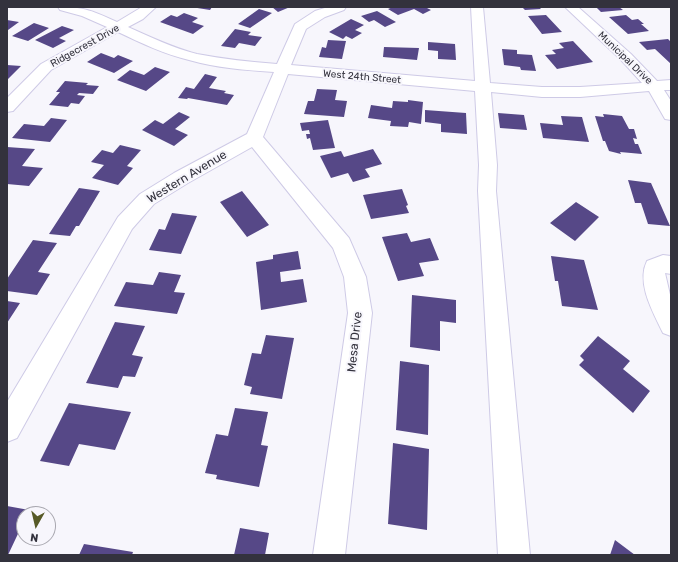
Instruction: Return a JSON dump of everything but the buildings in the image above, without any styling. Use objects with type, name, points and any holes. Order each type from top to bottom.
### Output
[{"type":"street","name":"West 24th Street","points":[[64,7],[87,13],[156,45],[192,57],[229,64],[281,70],[562,93],[671,85]]},
{"type":"street","name":"Ridgecrest Drive","points":[[7,107],[46,68],[150,7]]},
{"type":"street","points":[[254,138],[300,27],[320,14],[340,7]]},
{"type":"street","points":[[477,7],[488,165],[487,191],[514,555]]},
{"type":"street","name":"Municipal Drive","points":[[571,7],[642,72],[654,86],[671,115]]},
{"type":"street","name":"Western Avenue","points":[[7,428],[125,223],[147,199],[181,178],[254,138]]},
{"type":"street","name":"Mesa Drive","points":[[254,138],[342,244],[355,277],[360,313],[329,555]]},
{"type":"street","points":[[671,265],[663,264],[655,266],[653,272],[667,318],[671,325]]}]
